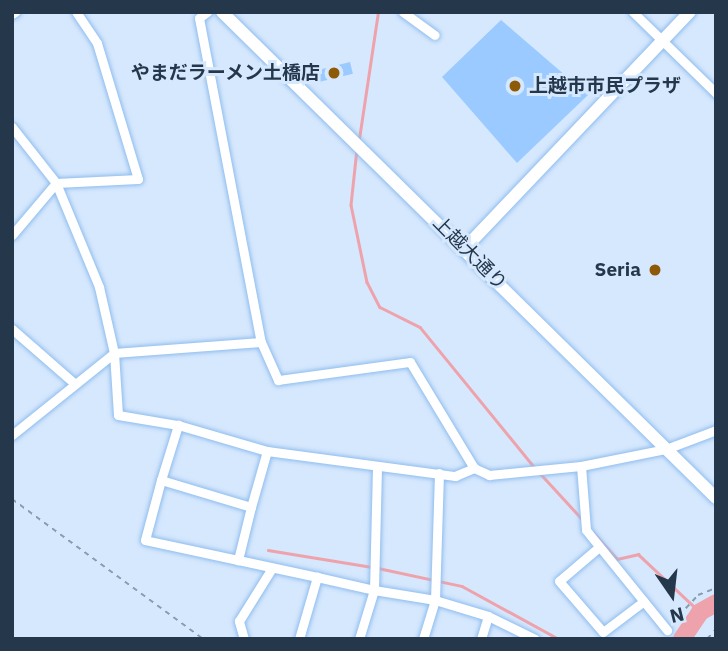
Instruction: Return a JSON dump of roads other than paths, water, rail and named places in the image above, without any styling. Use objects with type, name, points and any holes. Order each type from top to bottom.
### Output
[{"type":"main road","name":"上越大通り","points":[[222,12],[465,248],[716,498]]},
{"type":"main road","points":[[465,248],[690,12]]},
{"type":"street","points":[[12,235],[56,183],[138,179],[97,43],[76,12]]},
{"type":"street","points":[[206,12],[199,18],[261,342],[278,380],[410,362],[474,468]]},
{"type":"street","points":[[403,12],[435,35]]},
{"type":"street","points":[[633,12],[716,93]]},
{"type":"street","points":[[12,127],[56,183],[99,287],[114,353],[118,415],[178,425],[267,451],[439,474],[463,475],[474,468],[514,477],[666,449],[716,430]]},
{"type":"street","points":[[12,329],[74,383]]},
{"type":"street","points":[[12,435],[114,353],[261,342]]},
{"type":"street","points":[[178,425],[145,540],[374,590],[435,600],[488,615],[534,639]]},
{"type":"street","points":[[238,559],[267,451]]},
{"type":"street","points":[[581,466],[586,530],[667,630]]},
{"type":"street","points":[[359,639],[374,590],[377,467]]},
{"type":"street","points":[[423,639],[435,600],[439,474]]},
{"type":"street","points":[[161,480],[251,507]]},
{"type":"street","points":[[599,547],[559,582],[603,632],[644,601]]},
{"type":"street","points":[[244,639],[239,621],[272,568]]},
{"type":"street","points":[[299,639],[317,577]]},
{"type":"street","points":[[481,639],[488,615]]},
{"type":"waterway","points":[[359,139],[378,12]]},
{"type":"waterway","points":[[357,149],[351,205],[367,282],[380,307],[420,327],[534,467]]},
{"type":"waterway","points":[[539,472],[582,519]]},
{"type":"waterway","points":[[593,532],[617,559],[638,554],[700,612]]},
{"type":"waterway","points":[[268,550],[372,567]]},
{"type":"waterway","points":[[378,568],[462,586],[559,639]]},
{"type":"waterway","points":[[682,639],[700,612],[716,603]]},
{"type":"place","name":"やまだラーメン土橋店","points":[[334,73]]},
{"type":"place","name":"上越市市民プラザ","points":[[515,86]]},
{"type":"place","name":"Seria","points":[[655,270]]}]
